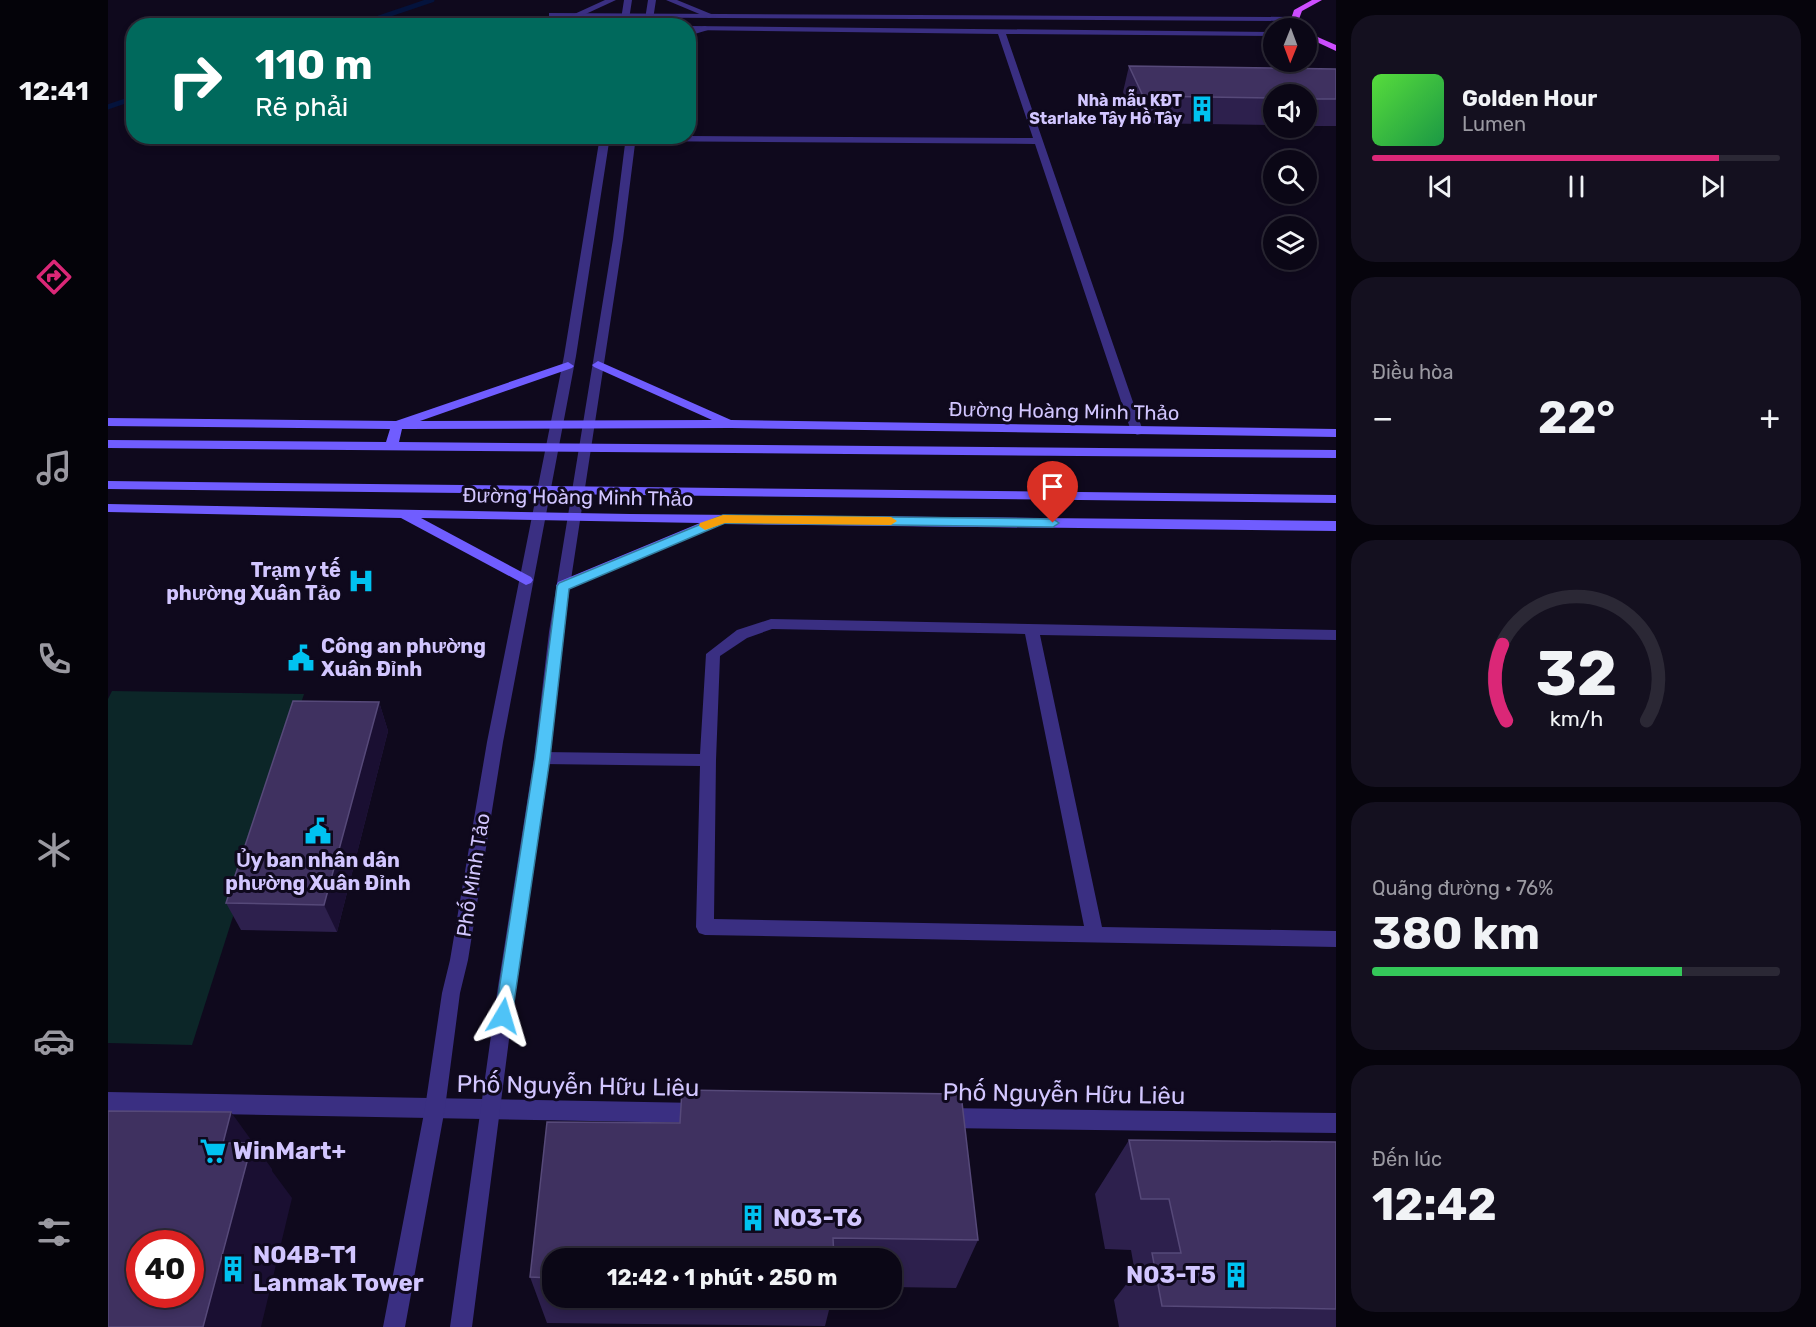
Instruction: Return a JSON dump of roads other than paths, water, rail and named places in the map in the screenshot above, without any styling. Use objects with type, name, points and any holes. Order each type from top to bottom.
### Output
[{"type":"main road","points":[[1295,18],[1298,10],[1318,0]]},
{"type":"main road","points":[[1317,39],[1336,48]]},
{"type":"main road","points":[[392,447],[398,425],[569,361]]},
{"type":"main road","points":[[598,365],[731,424]]},
{"type":"main road","name":"Đường Hoàng Minh Thảo","points":[[108,422],[398,425],[731,424],[1336,433]]},
{"type":"main road","points":[[951,429],[955,450]]},
{"type":"main road","name":"Đường Hoàng Minh Thảo","points":[[108,444],[1336,454]]},
{"type":"main road","name":"Đường Hoàng Minh Thảo","points":[[108,485],[1336,500]]},
{"type":"main road","points":[[113,508],[131,486]]},
{"type":"main road","points":[[563,586],[723,519],[724,493]]},
{"type":"main road","name":"Đường Hoàng Minh Thảo","points":[[113,508],[574,517],[1336,526]]},
{"type":"main road","points":[[401,513],[526,580]]},
{"type":"street","points":[[574,16],[612,0]]},
{"type":"street","points":[[626,16],[628,0]]},
{"type":"street","points":[[649,16],[651,0]]},
{"type":"street","points":[[670,0],[712,16]]},
{"type":"street","points":[[552,15],[1263,19]]},
{"type":"street","points":[[696,28],[1263,34]]},
{"type":"street","points":[[696,31],[705,28]]},
{"type":"street","points":[[1002,30],[1037,141],[1137,431]]},
{"type":"street","points":[[696,138],[1037,141]]},
{"type":"street","name":"Phố Minh Tảo","points":[[394,1327],[435,1108],[451,993],[459,960],[495,742],[569,361],[604,144]]},
{"type":"street","points":[[461,1327],[506,993],[542,758],[563,586],[630,144]]},
{"type":"street","points":[[1336,635],[771,624],[742,634],[713,654],[708,760],[705,927],[1336,939]]},
{"type":"street","points":[[1031,629],[1095,934]]},
{"type":"street","points":[[542,758],[708,760]]},
{"type":"street","name":"Phố Nguyễn Hữu Liêu","points":[[108,1102],[716,1113]]},
{"type":"street","name":"Phố Nguyễn Hữu Liêu","points":[[928,1118],[1336,1123]]},
{"type":"waterway","points":[[379,18],[432,0]]},
{"type":"waterway","points":[[108,107],[126,101]]},
{"type":"place","name":"Nhà mẫu KĐT Starlake Tây Hồ Tây","points":[[1202,109]]},
{"type":"place","name":"Trạm y tế phường Xuân Tảo","points":[[361,581]]},
{"type":"place","name":"Công an phường Xuân Đỉnh","points":[[301,658]]},
{"type":"place","name":"Ủy ban nhân dân phường Xuân Đỉnh","points":[[318,831]]},
{"type":"place","name":"WinMart+","points":[[213,1151]]},
{"type":"place","name":"N03-T6","points":[[753,1218]]},
{"type":"place","name":"N04B-T1 Lanmak Tower","points":[[233,1269]]},
{"type":"place","name":"N03-T5","points":[[1236,1275]]}]
